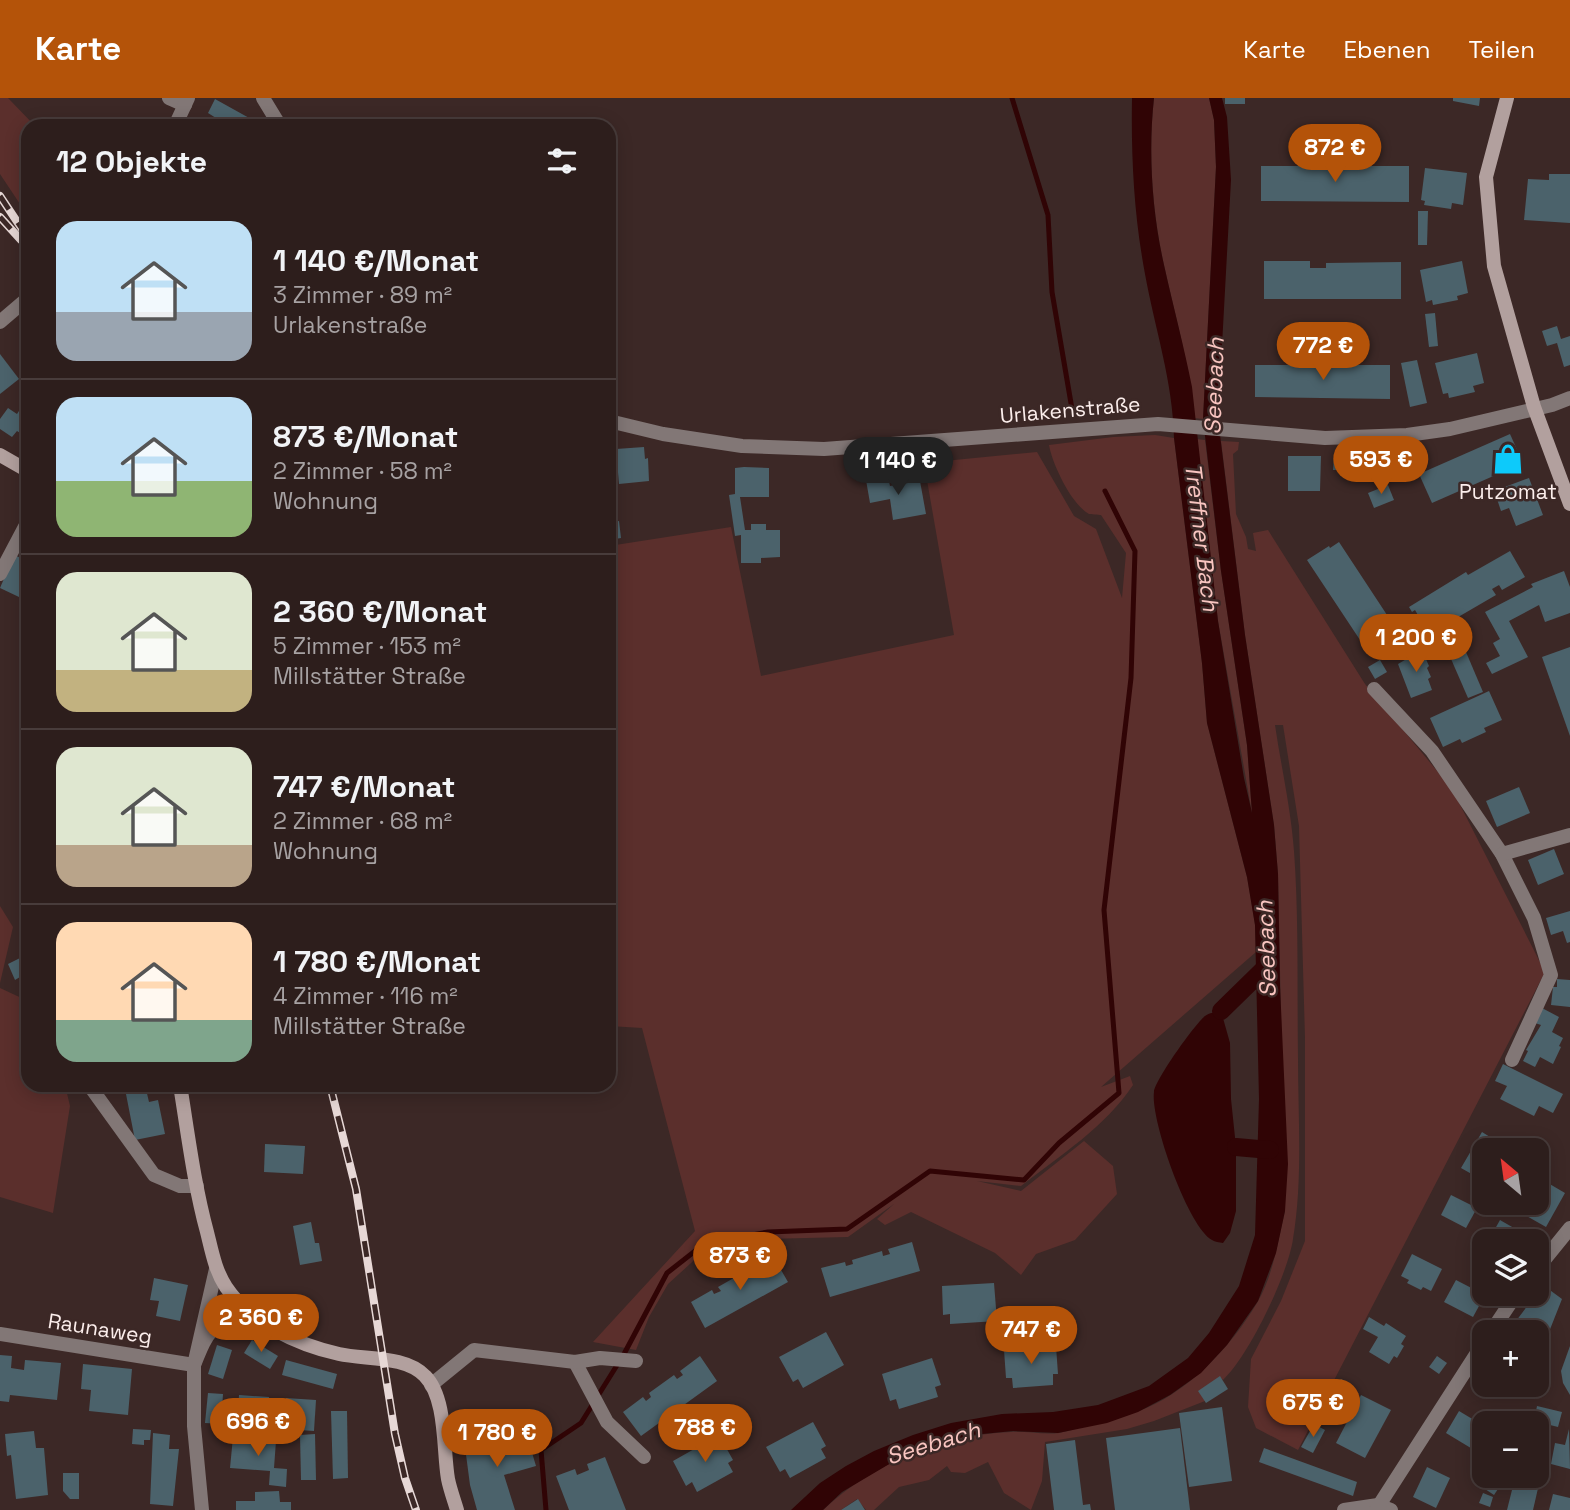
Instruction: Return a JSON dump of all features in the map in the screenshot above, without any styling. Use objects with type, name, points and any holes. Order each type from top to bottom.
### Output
[{"type":"street","points":[[169,98],[186,101],[178,119]]},
{"type":"street","points":[[263,98],[276,119]]},
{"type":"street","points":[[1507,98],[1486,177],[1494,266],[1534,407],[1570,503]]},
{"type":"street","points":[[0,322],[21,303]]},
{"type":"street","name":"Urlakenstraße","points":[[616,423],[663,434],[742,446],[824,449],[1158,424],[1325,438],[1407,435],[1450,429],[1534,407],[1552,405],[1570,398]]},
{"type":"street","points":[[0,455],[21,467]]},
{"type":"street","points":[[0,574],[21,535]]},
{"type":"street","points":[[1374,690],[1432,751],[1502,853],[1534,918],[1551,975],[1512,1060]]},
{"type":"street","points":[[1502,853],[1570,835]]},
{"type":"street","points":[[94,1092],[154,1175],[180,1186],[197,1186]]},
{"type":"street","points":[[181,1092],[200,1206],[216,1269],[227,1289],[246,1311],[288,1336],[336,1353],[400,1362],[425,1375],[442,1419],[448,1478],[457,1510]]},
{"type":"street","points":[[1549,1254],[1570,1228]]},
{"type":"street","points":[[202,1510],[194,1426],[194,1365],[216,1269]]},
{"type":"street","points":[[194,1365],[205,1340],[216,1324],[246,1311]]},
{"type":"street","name":"Raunaweg","points":[[0,1334],[194,1365]]},
{"type":"street","points":[[431,1385],[474,1350],[575,1362],[600,1357],[636,1361]]},
{"type":"street","points":[[575,1362],[607,1422],[644,1457]]},
{"type":"street","points":[[1344,1510],[1382,1508],[1472,1362]]},
{"type":"shaded area","points":[[0,98],[8,98],[28,119],[21,119],[21,206],[0,174]]},
{"type":"shaded area","points":[[1154,98],[1209,98],[1214,120],[1216,167],[1203,419],[1194,418],[1186,360],[1157,224],[1151,160]]},
{"type":"shaded area","points":[[1155,435],[1174,438],[1207,723],[1247,877],[1255,925],[1256,952],[1101,1087],[1130,1076],[1133,1085],[1122,1100],[1082,1140],[1021,1186],[977,1181],[1021,1191],[1084,1141],[1113,1166],[1117,1194],[1075,1240],[1036,1254],[1021,1275],[995,1253],[911,1212],[885,1225],[877,1219],[894,1204],[848,1237],[765,1239],[702,1253],[668,1284],[649,1317],[636,1350],[593,1342],[695,1231],[642,1028],[616,1026],[616,545],[731,527],[761,676],[954,635],[924,463],[1037,452],[1074,516],[1096,529],[1122,598],[1126,553],[1101,515],[1089,514],[1069,493],[1049,445]]},
{"type":"shaded area","points":[[1197,439],[1205,440],[1247,745],[1252,813],[1218,621]]},
{"type":"shaded area","points":[[1221,441],[1239,442],[1238,450],[1233,454],[1236,514],[1248,549],[1256,551],[1253,533],[1268,530],[1365,684],[1452,789],[1545,972],[1298,1450],[1256,1428],[1248,1407],[1251,1359],[1281,1301],[1305,1241],[1305,1038],[1299,826],[1283,725],[1275,725],[1291,819],[1296,877],[1299,1171],[1290,1254],[1276,1293],[1255,1334],[1233,1368],[1223,1380],[1220,1377],[1205,1401],[1127,1429],[1045,1442],[1042,1481],[1031,1510],[1004,1493],[988,1462],[965,1473],[951,1472],[947,1466],[929,1480],[899,1487],[874,1510],[866,1510],[857,1499],[841,1510],[823,1510],[864,1478],[886,1465],[934,1446],[985,1434],[1059,1433],[1126,1415],[1154,1404],[1189,1382],[1220,1352],[1246,1320],[1267,1281],[1285,1211],[1278,874],[1274,825],[1245,635]]},
{"type":"shaded area","points":[[0,906],[13,927],[0,983]]},
{"type":"shaded area","points":[[0,988],[21,998],[21,1092],[67,1092],[70,1106],[53,1213],[0,1197]]},
{"type":"water","name":"Seebach","points":[[1132,98],[1154,98],[1151,161],[1157,224],[1192,387],[1218,621],[1252,813],[1247,745],[1221,571],[1203,419],[1216,167],[1214,120],[1209,98],[1222,98],[1227,117],[1231,180],[1218,419],[1245,635],[1274,825],[1278,874],[1288,1164],[1285,1211],[1276,1253],[1258,1301],[1227,1345],[1201,1373],[1170,1395],[1138,1412],[1107,1423],[1058,1433],[1013,1431],[972,1435],[942,1442],[891,1463],[842,1492],[823,1510],[791,1510],[820,1483],[846,1466],[913,1435],[951,1423],[1002,1414],[1053,1412],[1098,1405],[1149,1386],[1188,1358],[1209,1333],[1239,1286],[1255,1235],[1259,1099],[1255,925],[1247,877],[1207,723],[1173,417],[1138,230]]},
{"type":"water","points":[[1221,1011],[1230,1043],[1231,1099],[1236,1147],[1236,1211],[1230,1233],[1223,1243],[1212,1240],[1202,1231],[1192,1215],[1172,1171],[1154,1106],[1156,1086],[1168,1065],[1205,1016]]},
{"type":"building","points":[[1225,98],[1245,98],[1245,104],[1225,104]]},
{"type":"building","points":[[1453,98],[1480,98],[1479,106],[1453,101]]},
{"type":"building","points":[[215,99],[251,119],[216,119],[208,113]]},
{"type":"building","points":[[1261,166],[1409,166],[1409,202],[1261,201]]},
{"type":"building","points":[[1425,168],[1467,173],[1463,205],[1452,203],[1451,209],[1424,205],[1425,201],[1421,200]]},
{"type":"building","points":[[1549,174],[1570,174],[1570,223],[1524,220],[1528,179],[1549,180]]},
{"type":"building","points":[[1418,211],[1428,211],[1427,245],[1418,245]]},
{"type":"building","points":[[1264,261],[1310,261],[1310,268],[1326,268],[1326,263],[1401,262],[1401,299],[1264,299]]},
{"type":"building","points":[[1462,261],[1468,293],[1457,296],[1458,300],[1433,305],[1432,300],[1426,302],[1420,270]]},
{"type":"building","points":[[1435,313],[1438,346],[1429,347],[1425,314]]},
{"type":"building","points":[[1557,326],[1561,339],[1570,336],[1570,365],[1564,367],[1557,343],[1547,346],[1542,331]]},
{"type":"building","points":[[1477,353],[1484,383],[1473,386],[1475,392],[1449,398],[1448,393],[1443,394],[1435,363]]},
{"type":"building","points":[[0,354],[19,379],[0,394]]},
{"type":"building","points":[[1417,360],[1427,403],[1410,407],[1401,363]]},
{"type":"building","points":[[1255,365],[1390,365],[1390,399],[1255,397]]},
{"type":"building","points":[[8,408],[17,414],[21,408],[21,434],[17,431],[12,437],[0,429],[0,419]]},
{"type":"building","points":[[1510,434],[1523,463],[1432,503],[1419,474]]},
{"type":"building","points":[[644,447],[645,459],[648,458],[649,481],[619,484],[616,449]]},
{"type":"building","points":[[1288,456],[1321,456],[1320,491],[1288,491]]},
{"type":"building","points":[[1334,457],[1350,458],[1349,470],[1333,470]]},
{"type":"building","points":[[735,468],[769,468],[769,497],[740,497],[745,530],[751,530],[751,524],[766,524],[766,530],[780,530],[780,557],[761,558],[761,563],[741,563],[741,535],[735,536],[729,495],[735,494]]},
{"type":"building","points":[[888,477],[890,486],[920,481],[926,514],[893,520],[890,499],[870,503],[866,480]]},
{"type":"building","points":[[1529,478],[1543,515],[1516,526],[1509,508],[1501,511],[1495,493]]},
{"type":"building","points":[[1388,485],[1394,500],[1374,508],[1368,493]]},
{"type":"building","points":[[616,521],[619,521],[621,538],[616,539]]},
{"type":"building","points":[[1339,542],[1389,618],[1380,623],[1382,626],[1360,640],[1307,560]]},
{"type":"building","points":[[1510,551],[1525,577],[1502,590],[1499,585],[1492,589],[1496,595],[1429,634],[1415,610],[1412,612],[1409,607],[1466,572],[1468,575]]},
{"type":"building","points":[[14,555],[21,558],[19,597],[0,588]]},
{"type":"building","points":[[1564,571],[1570,587],[1570,613],[1545,622],[1539,605],[1509,621],[1528,657],[1492,674],[1486,663],[1500,656],[1493,643],[1500,639],[1485,612],[1533,587],[1531,584]]},
{"type":"building","points":[[1456,631],[1461,641],[1452,645],[1447,635]]},
{"type":"building","points":[[1394,635],[1401,644],[1393,650],[1387,641]]},
{"type":"building","points":[[1463,645],[1483,692],[1468,698],[1448,652]]},
{"type":"building","points":[[1570,647],[1570,736],[1542,657]]},
{"type":"building","points":[[1422,650],[1429,666],[1427,668],[1431,677],[1428,679],[1432,690],[1411,698],[1398,664]]},
{"type":"building","points":[[1380,660],[1387,672],[1375,679],[1368,667]]},
{"type":"building","points":[[1489,691],[1502,720],[1484,728],[1486,732],[1462,743],[1460,739],[1443,747],[1430,718]]},
{"type":"building","points":[[1519,787],[1530,813],[1497,827],[1486,801]]},
{"type":"building","points":[[1554,849],[1564,874],[1538,885],[1528,860]]},
{"type":"building","points":[[1570,911],[1570,942],[1567,943],[1563,931],[1551,935],[1546,918]]},
{"type":"building","points":[[21,958],[21,980],[20,977],[15,980],[8,964]]},
{"type":"building","points":[[1557,979],[1570,980],[1570,1007],[1551,1005]]},
{"type":"building","points":[[1542,1008],[1559,1017],[1552,1032],[1563,1038],[1553,1064],[1540,1057],[1535,1067],[1523,1061],[1528,1051],[1526,1050],[1541,1025],[1535,1023]]},
{"type":"building","points":[[1503,1064],[1563,1094],[1553,1113],[1539,1106],[1534,1116],[1500,1099],[1507,1086],[1495,1081]]},
{"type":"building","points":[[126,1092],[147,1092],[149,1102],[158,1100],[165,1134],[135,1140]]},
{"type":"building","points":[[1482,1132],[1492,1138],[1478,1138]]},
{"type":"building","points":[[265,1144],[305,1146],[303,1174],[264,1172]]},
{"type":"building","points":[[1472,1149],[1472,1174],[1461,1168]]},
{"type":"building","points":[[1549,1184],[1565,1193],[1546,1227],[1525,1215],[1549,1215]]},
{"type":"building","points":[[1451,1195],[1472,1206],[1473,1215],[1466,1228],[1441,1215]]},
{"type":"building","points":[[1500,1220],[1516,1229],[1495,1229]]},
{"type":"building","points":[[311,1222],[322,1261],[300,1265],[293,1226]]},
{"type":"building","points":[[912,1242],[920,1271],[830,1297],[821,1268],[845,1262],[846,1266],[853,1264],[852,1260],[882,1251],[883,1256],[890,1254],[888,1249]]},
{"type":"building","points":[[1412,1254],[1442,1269],[1431,1291],[1423,1287],[1421,1290],[1407,1283],[1409,1280],[1401,1276]]},
{"type":"building","points":[[773,1256],[788,1282],[705,1328],[691,1302],[712,1290],[714,1294],[721,1291],[718,1287],[746,1271],[748,1276],[754,1272],[751,1268]]},
{"type":"building","points":[[154,1278],[188,1285],[180,1321],[156,1316],[159,1301],[150,1300]]},
{"type":"building","points":[[1456,1280],[1472,1288],[1472,1306],[1479,1306],[1473,1317],[1444,1302]]},
{"type":"building","points":[[994,1283],[997,1321],[950,1324],[950,1314],[943,1315],[942,1286]]},
{"type":"building","points":[[1549,1289],[1562,1299],[1549,1332],[1549,1320],[1517,1320],[1527,1306],[1549,1306]]},
{"type":"building","points":[[1369,1317],[1384,1326],[1386,1323],[1406,1336],[1397,1358],[1394,1356],[1389,1364],[1369,1352],[1378,1337],[1363,1329]]},
{"type":"building","points":[[826,1332],[844,1365],[803,1388],[798,1379],[793,1382],[779,1357]]},
{"type":"building","points":[[252,1340],[278,1356],[270,1369],[244,1353]]},
{"type":"building","points":[[217,1345],[232,1350],[223,1379],[208,1374]]},
{"type":"building","points":[[1056,1346],[1058,1374],[1053,1374],[1053,1385],[1013,1388],[1012,1378],[1006,1378],[1004,1350]]},
{"type":"building","points":[[1570,1346],[1570,1395],[1563,1383],[1561,1371]]},
{"type":"building","points":[[0,1355],[12,1356],[11,1368],[24,1370],[25,1360],[61,1363],[57,1400],[10,1395],[9,1402],[0,1401]]},
{"type":"building","points":[[700,1356],[717,1381],[641,1436],[623,1412],[643,1397],[646,1401],[651,1397],[649,1393],[674,1375],[677,1379],[683,1375],[680,1371]]},
{"type":"building","points":[[1437,1356],[1447,1363],[1439,1374],[1429,1367]]},
{"type":"building","points":[[932,1358],[941,1385],[935,1387],[938,1397],[899,1409],[896,1399],[890,1401],[882,1374]]},
{"type":"building","points":[[286,1360],[337,1374],[333,1389],[282,1375]]},
{"type":"building","points":[[83,1364],[132,1369],[128,1415],[89,1411],[91,1390],[81,1389]]},
{"type":"building","points":[[1220,1376],[1228,1389],[1206,1403],[1198,1391]]},
{"type":"building","points":[[1341,1379],[1350,1384],[1347,1391],[1337,1385]]},
{"type":"building","points":[[208,1393],[223,1394],[221,1424],[205,1423]]},
{"type":"building","points":[[239,1395],[269,1397],[267,1427],[237,1425]]},
{"type":"building","points":[[1361,1395],[1391,1410],[1365,1458],[1336,1443]]},
{"type":"building","points":[[286,1398],[316,1400],[314,1431],[284,1429]]},
{"type":"building","points":[[1537,1406],[1562,1412],[1558,1427],[1549,1425],[1549,1411],[1536,1411]]},
{"type":"building","points":[[1222,1407],[1232,1481],[1189,1487],[1179,1413]]},
{"type":"building","points":[[331,1411],[347,1411],[348,1478],[333,1479]]},
{"type":"building","points":[[1459,1411],[1472,1419],[1472,1449],[1446,1433]]},
{"type":"building","points":[[813,1422],[826,1446],[821,1449],[826,1458],[790,1478],[785,1469],[780,1472],[766,1447]]},
{"type":"building","points":[[1314,1424],[1325,1430],[1313,1453],[1301,1447]]},
{"type":"building","points":[[1180,1428],[1190,1510],[1115,1510],[1106,1438]]},
{"type":"building","points":[[133,1429],[151,1430],[150,1440],[144,1440],[144,1445],[132,1444]]},
{"type":"building","points":[[525,1429],[536,1466],[504,1475],[515,1510],[477,1510],[470,1485],[465,1447]]},
{"type":"building","points":[[1569,1429],[1570,1469],[1551,1464],[1555,1443],[1565,1445]]},
{"type":"building","points":[[34,1431],[36,1448],[44,1448],[48,1495],[16,1499],[11,1455],[7,1456],[5,1434]]},
{"type":"building","points":[[153,1433],[170,1435],[169,1449],[179,1449],[173,1506],[150,1504]]},
{"type":"building","points":[[315,1434],[316,1480],[301,1480],[300,1435]]},
{"type":"building","points":[[719,1435],[733,1460],[728,1463],[733,1472],[697,1492],[692,1482],[686,1486],[673,1461]]},
{"type":"building","points":[[233,1437],[276,1441],[274,1468],[287,1469],[286,1487],[269,1485],[270,1471],[230,1468]]},
{"type":"building","points":[[1075,1440],[1083,1505],[1090,1504],[1091,1510],[1054,1510],[1046,1444]]},
{"type":"building","points":[[1264,1448],[1357,1482],[1353,1496],[1259,1462]]},
{"type":"building","points":[[605,1457],[626,1510],[569,1510],[556,1476],[575,1469],[577,1475],[589,1470],[587,1464]]},
{"type":"building","points":[[1427,1467],[1450,1478],[1436,1508],[1413,1497]]},
{"type":"building","points":[[63,1473],[79,1473],[79,1499],[70,1499],[63,1491]]},
{"type":"building","points":[[1484,1488],[1499,1488],[1494,1495]]},
{"type":"building","points":[[1512,1488],[1538,1488],[1533,1510],[1507,1510]]},
{"type":"building","points":[[279,1491],[280,1502],[291,1502],[291,1510],[236,1510],[236,1501],[255,1501],[255,1492]]},
{"type":"building","points":[[1483,1493],[1493,1497],[1490,1507],[1479,1503]]},
{"type":"building","points":[[1553,1494],[1570,1498],[1570,1510],[1549,1510]]},
{"type":"building","points":[[858,1499],[865,1510],[841,1510]]},
{"type":"waterway","points":[[1012,98],[1048,215],[1052,292],[1072,409]]},
{"type":"waterway","points":[[546,1510],[541,1450],[581,1423],[624,1354],[667,1273],[704,1244],[768,1232],[847,1229],[930,1171],[1024,1180],[1059,1143],[1119,1093],[1104,910],[1131,678],[1135,551],[1105,491]]},
{"type":"waterway","points":[[1221,1011],[1267,966]]},
{"type":"waterway","points":[[1236,1147],[1270,1150]]},
{"type":"railway","points":[[0,196],[21,228]]},
{"type":"railway","points":[[0,217],[21,240]]},
{"type":"railway","points":[[332,1092],[356,1189],[395,1434],[416,1510]]},
{"type":"place","name":"Putzomat","points":[[1508,459]]},
{"type":"water label","name":"Treffner Bach","points":[[1202,537]]}]
